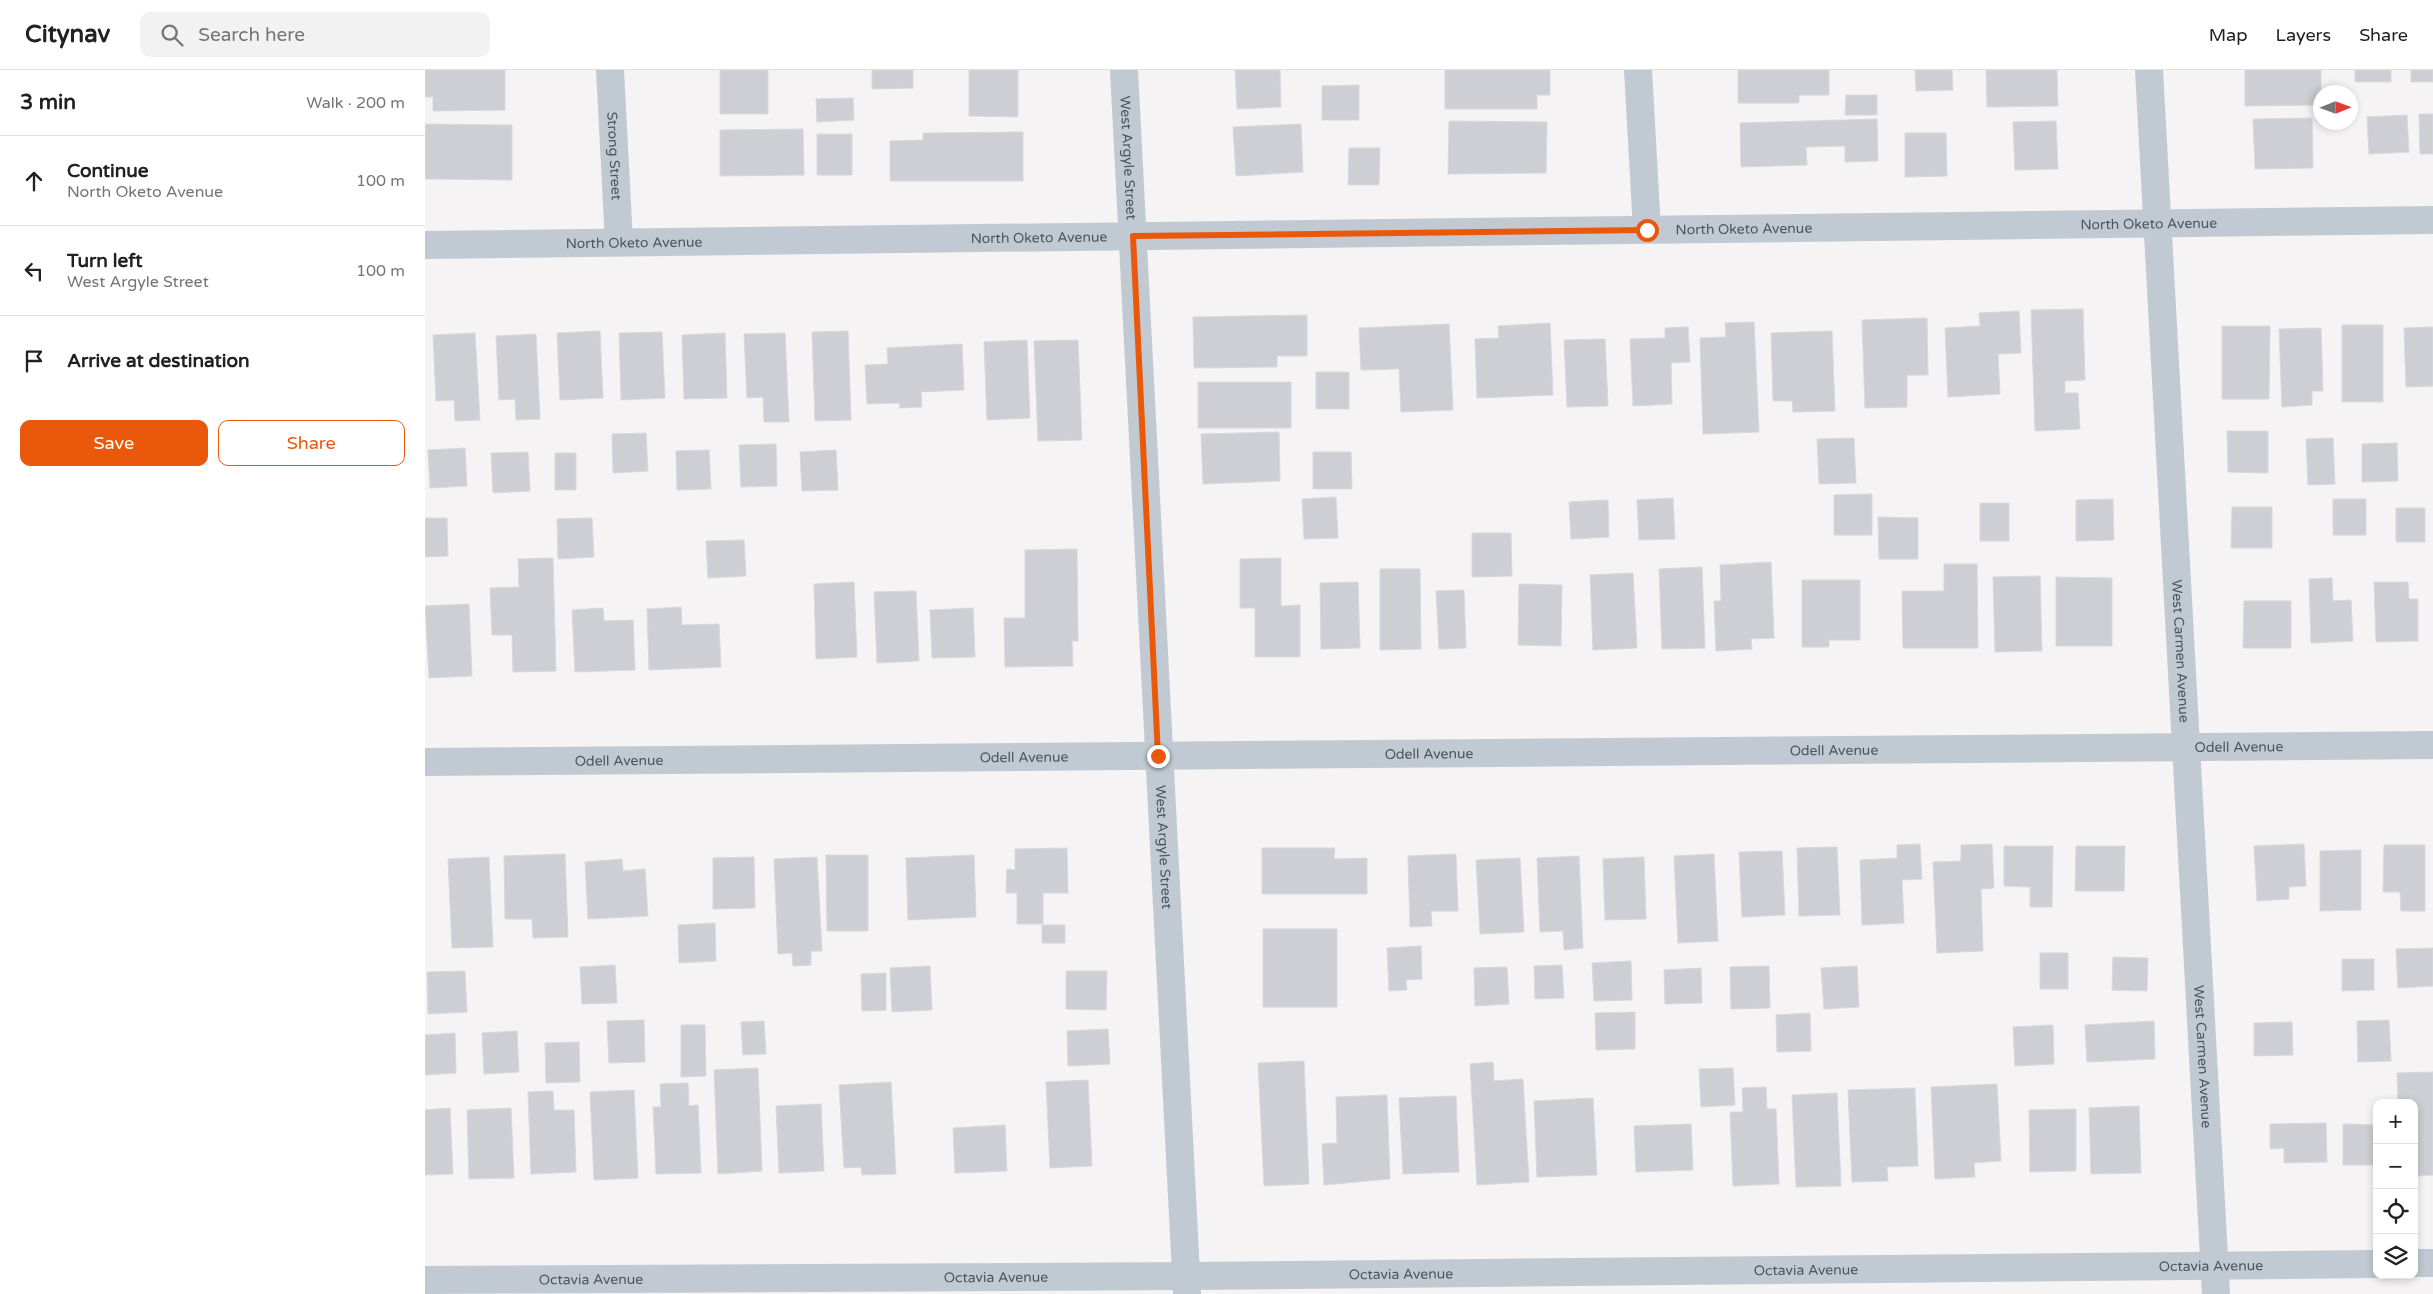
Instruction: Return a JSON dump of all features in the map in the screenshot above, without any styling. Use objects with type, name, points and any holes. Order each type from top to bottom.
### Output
[{"type":"street","name":"Strong Street","points":[[610,70],[619,242]]},
{"type":"street","name":"West Argyle Street","points":[[1124,70],[1186,1285]]},
{"type":"street","points":[[1638,70],[1647,230]]},
{"type":"street","name":"West Carmen Avenue","points":[[2149,70],[2216,1294]]},
{"type":"street","name":"North Oketo Avenue","points":[[425,245],[2433,220]]},
{"type":"street","name":"Odell Avenue","points":[[425,762],[2433,745]]},
{"type":"street","points":[[2418,1263],[2433,1263]]},
{"type":"street","name":"Octavia Avenue","points":[[425,1280],[1186,1285],[2215,1265],[2373,1264]]},
{"type":"building","points":[[425,70],[505,70],[505,110],[433,111],[433,97],[425,97]]},
{"type":"building","points":[[720,70],[768,70],[768,114],[720,114]]},
{"type":"building","points":[[872,70],[913,70],[913,88],[872,89]]},
{"type":"building","points":[[969,70],[1018,70],[1018,117],[969,116]]},
{"type":"building","points":[[1235,70],[1280,70],[1281,107],[1237,109]]},
{"type":"building","points":[[1445,70],[1550,70],[1550,95],[1537,95],[1537,109],[1445,109]]},
{"type":"building","points":[[1738,70],[1829,70],[1829,95],[1799,95],[1799,103],[1738,103]]},
{"type":"building","points":[[1915,70],[1952,70],[1953,90],[1916,91]]},
{"type":"building","points":[[1986,70],[2057,70],[2058,106],[1987,107]]},
{"type":"building","points":[[2245,70],[2321,70],[2321,85],[2313,85],[2313,105],[2245,106]]},
{"type":"building","points":[[2355,70],[2391,70],[2391,82],[2355,82]]},
{"type":"building","points":[[2411,70],[2433,70],[2433,82],[2411,82]]},
{"type":"building","points":[[1359,85],[1359,120],[1322,120],[1322,86]]},
{"type":"building","points":[[1846,95],[1877,95],[1877,115],[1845,115]]},
{"type":"building","points":[[853,98],[854,120],[817,122],[816,99]]},
{"type":"building","points":[[2419,114],[2433,114],[2433,154],[2420,154]]},
{"type":"building","points":[[2407,115],[2409,152],[2369,154],[2367,117]]},
{"type":"building","points":[[2312,118],[2313,168],[2255,169],[2253,119]]},
{"type":"building","points":[[1877,119],[1878,161],[1845,162],[1845,146],[1806,147],[1807,165],[1741,167],[1740,123]]},
{"type":"building","points":[[1449,121],[1547,122],[1546,173],[1448,174]]},
{"type":"building","points":[[2056,121],[2058,169],[2015,170],[2013,122]]},
{"type":"building","points":[[425,124],[512,125],[512,180],[425,179]]},
{"type":"building","points":[[1301,124],[1303,172],[1236,176],[1233,127]]},
{"type":"building","points":[[803,129],[804,175],[720,176],[720,130]]},
{"type":"building","points":[[1023,132],[1023,181],[890,181],[890,141],[923,140],[923,133]]},
{"type":"building","points":[[1905,133],[1946,133],[1947,176],[1905,177]]},
{"type":"building","points":[[817,134],[852,134],[852,175],[817,175]]},
{"type":"building","points":[[1349,148],[1380,148],[1379,185],[1348,185]]},
{"type":"building","points":[[2083,309],[2085,380],[2065,381],[2065,393],[2078,393],[2080,429],[2035,431],[2031,310]]},
{"type":"building","points":[[2019,311],[2021,353],[1998,354],[2000,394],[1948,397],[1945,328],[1980,326],[1979,313]]},
{"type":"building","points":[[1307,315],[1307,356],[1277,356],[1277,367],[1194,368],[1193,317]]},
{"type":"building","points":[[1927,318],[1928,375],[1907,375],[1907,407],[1865,408],[1862,320]]},
{"type":"building","points":[[1754,322],[1759,432],[1703,434],[1700,338],[1726,337],[1725,323]]},
{"type":"building","points":[[1550,323],[1553,395],[1477,398],[1475,339],[1499,338],[1498,326]]},
{"type":"building","points":[[1449,324],[1453,410],[1401,412],[1399,369],[1361,370],[1359,328]]},
{"type":"building","points":[[2342,325],[2383,325],[2383,402],[2342,402]]},
{"type":"building","points":[[2222,326],[2270,326],[2269,399],[2222,399]]},
{"type":"building","points":[[1688,327],[1690,362],[1671,363],[1672,404],[1633,406],[1630,339],[1665,338],[1665,328]]},
{"type":"building","points":[[2433,327],[2433,386],[2406,387],[2404,328]]},
{"type":"building","points":[[2321,328],[2323,391],[2312,391],[2312,405],[2282,407],[2279,329]]},
{"type":"building","points":[[600,331],[603,398],[560,400],[557,333]]},
{"type":"building","points":[[848,331],[851,420],[815,421],[812,332]]},
{"type":"building","points":[[1832,331],[1835,411],[1793,412],[1792,401],[1773,401],[1771,333]]},
{"type":"building","points":[[662,332],[665,398],[621,400],[619,333]]},
{"type":"building","points":[[475,333],[480,420],[455,421],[454,400],[436,401],[433,335]]},
{"type":"building","points":[[725,333],[727,398],[684,399],[682,335]]},
{"type":"building","points":[[785,333],[789,422],[764,422],[763,397],[747,398],[744,334]]},
{"type":"building","points":[[536,334],[540,419],[516,420],[515,399],[499,400],[496,336]]},
{"type":"building","points":[[1605,339],[1608,406],[1567,407],[1564,340]]},
{"type":"building","points":[[1027,340],[1030,418],[987,420],[984,342]]},
{"type":"building","points":[[1078,340],[1082,440],[1038,441],[1034,341]]},
{"type":"building","points":[[962,344],[964,390],[921,392],[922,407],[900,408],[899,403],[867,404],[865,365],[888,364],[887,348]]},
{"type":"building","points":[[1316,372],[1349,372],[1349,409],[1316,409]]},
{"type":"building","points":[[1198,382],[1291,382],[1291,428],[1198,428]]},
{"type":"building","points":[[2227,431],[2268,431],[2268,473],[2228,472]]},
{"type":"building","points":[[1279,432],[1280,481],[1203,484],[1201,434]]},
{"type":"building","points":[[646,433],[648,471],[613,473],[612,434]]},
{"type":"building","points":[[1854,438],[1856,483],[1819,484],[1817,439]]},
{"type":"building","points":[[2333,438],[2335,484],[2308,485],[2306,439]]},
{"type":"building","points":[[2397,443],[2398,481],[2362,482],[2362,444]]},
{"type":"building","points":[[776,444],[777,486],[741,487],[739,445]]},
{"type":"building","points":[[465,448],[467,486],[430,488],[428,450]]},
{"type":"building","points":[[709,450],[711,489],[677,490],[676,451]]},
{"type":"building","points":[[836,450],[838,490],[802,491],[800,452]]},
{"type":"building","points":[[528,452],[530,491],[493,493],[491,453]]},
{"type":"building","points":[[1313,452],[1351,452],[1352,489],[1313,489]]},
{"type":"building","points":[[555,453],[576,453],[576,490],[555,490]]},
{"type":"building","points":[[1872,494],[1872,535],[1834,535],[1834,495]]},
{"type":"building","points":[[1336,497],[1338,538],[1304,539],[1302,499]]},
{"type":"building","points":[[1673,498],[1675,539],[1639,540],[1637,500]]},
{"type":"building","points":[[2113,499],[2114,540],[2076,541],[2076,500]]},
{"type":"building","points":[[2333,499],[2366,499],[2366,535],[2333,535]]},
{"type":"building","points":[[1608,500],[1609,537],[1571,539],[1569,502]]},
{"type":"building","points":[[1980,503],[2009,503],[2009,541],[1980,541]]},
{"type":"building","points":[[2232,507],[2272,507],[2272,548],[2231,548]]},
{"type":"building","points":[[2396,508],[2425,508],[2425,542],[2396,542]]},
{"type":"building","points":[[1878,517],[1918,518],[1918,559],[1879,559]]},
{"type":"building","points":[[425,518],[447,518],[448,556],[425,557]]},
{"type":"building","points":[[592,518],[594,557],[558,559],[557,519]]},
{"type":"building","points":[[1472,533],[1511,533],[1512,576],[1472,577]]},
{"type":"building","points":[[744,540],[746,576],[708,578],[706,541]]},
{"type":"building","points":[[1077,549],[1078,641],[1072,641],[1073,666],[1005,667],[1004,618],[1025,618],[1025,550]]},
{"type":"building","points":[[553,558],[556,671],[513,672],[512,635],[492,635],[490,588],[519,587],[518,559]]},
{"type":"building","points":[[1281,558],[1281,606],[1300,605],[1300,657],[1255,657],[1255,608],[1240,608],[1240,559]]},
{"type":"building","points":[[1771,562],[1774,638],[1751,639],[1752,649],[1716,651],[1714,601],[1721,601],[1720,565]]},
{"type":"building","points":[[1944,564],[1977,564],[1978,648],[1903,648],[1902,591],[1944,591]]},
{"type":"building","points":[[1702,567],[1705,648],[1662,649],[1659,569]]},
{"type":"building","points":[[1380,569],[1420,569],[1421,649],[1380,650]]},
{"type":"building","points":[[1633,573],[1637,648],[1593,650],[1590,575]]},
{"type":"building","points":[[2040,576],[2042,651],[1995,652],[1993,577]]},
{"type":"building","points":[[2056,577],[2112,578],[2112,646],[2056,646]]},
{"type":"building","points":[[2332,578],[2333,601],[2351,600],[2353,641],[2311,643],[2309,579]]},
{"type":"building","points":[[1802,580],[1860,580],[1860,640],[1829,640],[1829,647],[1802,647]]},
{"type":"building","points":[[854,582],[857,657],[816,659],[814,584]]},
{"type":"building","points":[[1358,582],[1360,648],[1321,649],[1320,583]]},
{"type":"building","points":[[2374,582],[2408,582],[2409,599],[2418,599],[2418,641],[2376,642]]},
{"type":"building","points":[[1519,584],[1562,585],[1561,646],[1518,645]]},
{"type":"building","points":[[1464,590],[1466,648],[1439,649],[1436,591]]},
{"type":"building","points":[[916,591],[919,661],[877,663],[874,592]]},
{"type":"building","points":[[2244,601],[2291,601],[2291,648],[2243,648]]},
{"type":"building","points":[[469,604],[472,676],[429,678],[425,606]]},
{"type":"building","points":[[681,607],[682,625],[719,624],[721,667],[649,670],[647,609]]},
{"type":"building","points":[[603,608],[604,621],[633,620],[635,670],[575,672],[572,610]]},
{"type":"building","points":[[973,608],[975,657],[932,658],[930,610]]},
{"type":"building","points":[[1920,844],[1922,879],[1902,880],[1904,923],[1862,925],[1860,860],[1897,858],[1897,845]]},
{"type":"building","points":[[1992,844],[1994,888],[1981,889],[1983,951],[1937,953],[1933,862],[1961,861],[1961,845]]},
{"type":"building","points":[[2304,844],[2306,886],[2289,887],[2289,899],[2257,901],[2254,846]]},
{"type":"building","points":[[2384,845],[2425,845],[2425,911],[2401,911],[2400,892],[2383,892]]},
{"type":"building","points":[[2004,846],[2053,846],[2052,907],[2030,907],[2030,887],[2004,886]]},
{"type":"building","points":[[2076,846],[2125,846],[2124,891],[2075,891]]},
{"type":"building","points":[[1837,847],[1840,915],[1799,916],[1797,848]]},
{"type":"building","points":[[1067,848],[1068,893],[1043,893],[1043,924],[1017,924],[1017,893],[1006,893],[1007,869],[1015,870],[1015,849]]},
{"type":"building","points":[[1262,848],[1335,848],[1334,859],[1367,858],[1367,894],[1262,894]]},
{"type":"building","points":[[2361,850],[2361,910],[2320,911],[2320,851]]},
{"type":"building","points":[[1782,851],[1785,915],[1742,917],[1739,852]]},
{"type":"building","points":[[565,854],[568,937],[533,938],[532,919],[505,919],[504,856]]},
{"type":"building","points":[[1456,854],[1458,911],[1431,911],[1432,926],[1410,927],[1408,856]]},
{"type":"building","points":[[1714,854],[1718,941],[1678,943],[1674,856]]},
{"type":"building","points":[[826,855],[868,855],[868,931],[827,931]]},
{"type":"building","points":[[974,855],[976,917],[908,920],[906,858]]},
{"type":"building","points":[[1579,856],[1583,948],[1564,950],[1563,931],[1540,932],[1537,858]]},
{"type":"building","points":[[489,857],[493,947],[452,948],[448,859]]},
{"type":"building","points":[[754,857],[755,908],[713,909],[713,858]]},
{"type":"building","points":[[817,857],[822,951],[811,951],[811,965],[793,966],[792,953],[778,954],[774,859]]},
{"type":"building","points":[[1644,857],[1646,919],[1605,920],[1603,859]]},
{"type":"building","points":[[1520,858],[1524,932],[1480,934],[1476,860]]},
{"type":"building","points":[[622,859],[623,871],[645,869],[648,916],[588,919],[585,862]]},
{"type":"building","points":[[715,923],[716,961],[679,963],[678,925]]},
{"type":"building","points":[[1042,925],[1065,925],[1065,943],[1042,943]]},
{"type":"building","points":[[1263,929],[1337,929],[1337,1007],[1263,1007]]},
{"type":"building","points":[[1421,946],[1422,979],[1406,980],[1407,990],[1389,991],[1387,948]]},
{"type":"building","points":[[2433,948],[2433,986],[2398,988],[2396,949]]},
{"type":"building","points":[[2040,953],[2068,953],[2068,989],[2040,989]]},
{"type":"building","points":[[2113,957],[2148,958],[2147,991],[2112,990]]},
{"type":"building","points":[[2342,959],[2374,959],[2374,990],[2342,991]]},
{"type":"building","points":[[1631,961],[1632,1000],[1594,1001],[1592,963]]},
{"type":"building","points":[[615,965],[617,1003],[582,1004],[580,967]]},
{"type":"building","points":[[1562,965],[1564,998],[1535,999],[1534,966]]},
{"type":"building","points":[[930,966],[932,1010],[892,1012],[890,968]]},
{"type":"building","points":[[1769,966],[1770,1008],[1731,1009],[1730,967]]},
{"type":"building","points":[[1857,966],[1859,1007],[1824,1009],[1821,968]]},
{"type":"building","points":[[1507,967],[1509,1004],[1475,1006],[1474,968]]},
{"type":"building","points":[[1701,968],[1702,1003],[1665,1004],[1664,970]]},
{"type":"building","points":[[465,971],[467,1012],[428,1014],[427,972]]},
{"type":"building","points":[[1066,971],[1107,971],[1106,1010],[1066,1009]]},
{"type":"building","points":[[886,973],[886,1010],[862,1011],[861,974]]},
{"type":"building","points":[[1635,1012],[1635,1049],[1596,1050],[1595,1013]]},
{"type":"building","points":[[1810,1013],[1811,1051],[1777,1052],[1776,1015]]},
{"type":"building","points":[[644,1020],[645,1062],[609,1063],[607,1021]]},
{"type":"building","points":[[2389,1020],[2391,1061],[2358,1062],[2357,1021]]},
{"type":"building","points":[[764,1021],[766,1054],[743,1055],[741,1022]]},
{"type":"building","points":[[2154,1021],[2155,1059],[2087,1062],[2085,1025]]},
{"type":"building","points":[[2292,1022],[2293,1055],[2254,1056],[2254,1023]]},
{"type":"building","points":[[681,1025],[705,1025],[706,1076],[681,1077]]},
{"type":"building","points":[[2053,1025],[2054,1064],[2015,1066],[2013,1027]]},
{"type":"building","points":[[1108,1029],[1110,1064],[1068,1066],[1067,1031]]},
{"type":"building","points":[[517,1031],[519,1072],[484,1074],[482,1033]]},
{"type":"building","points":[[455,1033],[456,1073],[425,1075],[425,1035]]},
{"type":"building","points":[[579,1042],[580,1082],[546,1083],[545,1043]]},
{"type":"building","points":[[1304,1061],[1309,1184],[1264,1186],[1258,1063]]},
{"type":"building","points":[[1493,1062],[1494,1081],[1523,1079],[1529,1182],[1477,1185],[1470,1064]]},
{"type":"building","points":[[758,1068],[762,1171],[718,1174],[714,1070]]},
{"type":"building","points":[[1733,1068],[1735,1105],[1701,1107],[1699,1069]]},
{"type":"building","points":[[2433,1072],[2433,1175],[2418,1176],[2418,1099],[2398,1099],[2397,1073]]},
{"type":"building","points":[[1088,1080],[1092,1166],[1050,1168],[1046,1082]]},
{"type":"building","points":[[891,1082],[896,1174],[862,1175],[861,1167],[844,1168],[839,1085]]},
{"type":"building","points":[[688,1083],[689,1106],[698,1105],[701,1173],[656,1174],[653,1107],[661,1107],[660,1084]]},
{"type":"building","points":[[1997,1084],[2001,1161],[1974,1163],[1975,1177],[1935,1179],[1931,1087]]},
{"type":"building","points":[[1766,1087],[1767,1109],[1776,1109],[1779,1184],[1733,1186],[1730,1112],[1743,1112],[1742,1088]]},
{"type":"building","points":[[1915,1088],[1918,1166],[1887,1167],[1888,1181],[1852,1182],[1848,1090]]},
{"type":"building","points":[[634,1090],[638,1178],[594,1180],[590,1092]]},
{"type":"building","points":[[553,1091],[554,1110],[574,1110],[576,1172],[531,1174],[528,1092]]},
{"type":"building","points":[[1837,1093],[1841,1186],[1796,1187],[1792,1095]]},
{"type":"building","points":[[1387,1095],[1390,1179],[1324,1185],[1322,1144],[1337,1143],[1336,1097]]},
{"type":"building","points":[[1456,1096],[1459,1172],[1403,1174],[1399,1098]]},
{"type":"building","points":[[1593,1098],[1597,1175],[1537,1177],[1534,1101]]},
{"type":"building","points":[[821,1104],[824,1171],[779,1173],[776,1106]]},
{"type":"building","points":[[2139,1106],[2141,1173],[2091,1174],[2089,1108]]},
{"type":"building","points":[[450,1108],[453,1174],[425,1175],[425,1110]]},
{"type":"building","points":[[511,1108],[514,1178],[469,1179],[467,1110]]},
{"type":"building","points":[[2076,1109],[2076,1171],[2030,1172],[2029,1110]]},
{"type":"building","points":[[2326,1123],[2327,1162],[2284,1163],[2284,1148],[2270,1149],[2270,1124]]},
{"type":"building","points":[[1691,1124],[1693,1170],[1636,1172],[1634,1126]]},
{"type":"building","points":[[2343,1124],[2373,1125],[2373,1165],[2343,1165]]},
{"type":"building","points":[[1005,1125],[1007,1171],[955,1173],[953,1128]]},
{"type":"route","points":[[1158,756],[1133,236],[1647,230]]}]
